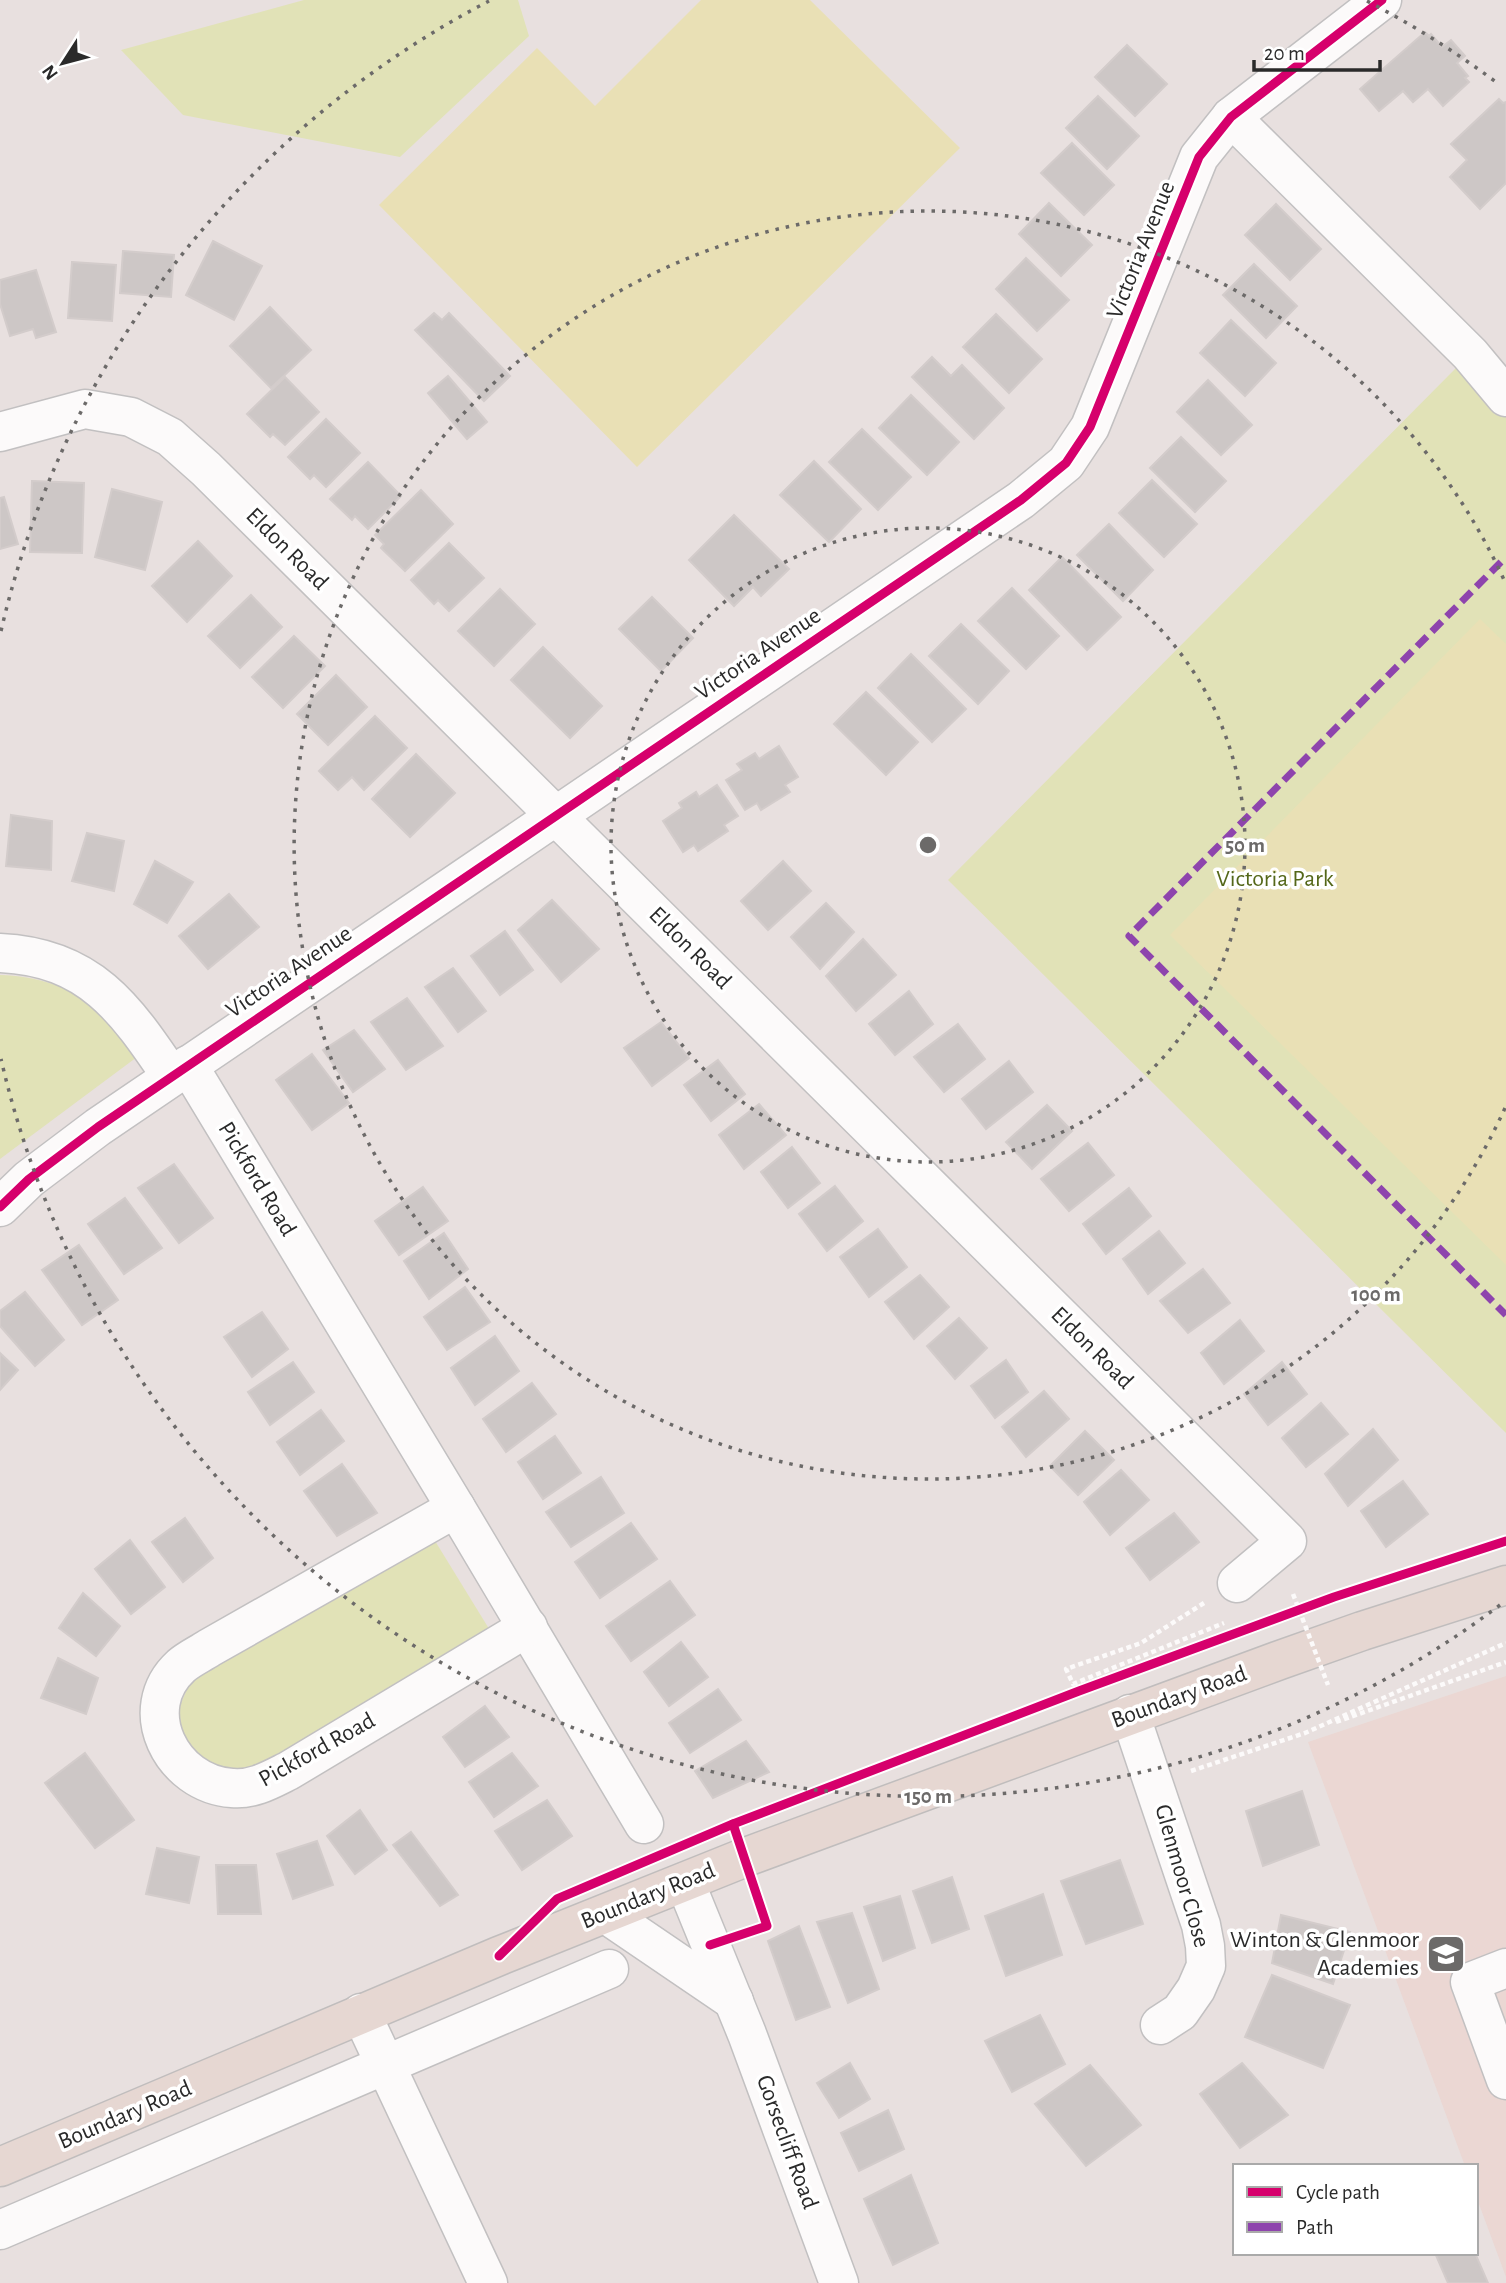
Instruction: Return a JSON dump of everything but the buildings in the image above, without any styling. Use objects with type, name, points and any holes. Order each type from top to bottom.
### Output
[{"type":"main road","name":"Boundary Road","points":[[0,2167],[361,2013],[828,1825],[1363,1630],[1506,1585]]},
{"type":"street","name":"Victoria Avenue","points":[[0,1207],[39,1172],[98,1127],[1021,500],[1066,463],[1090,426],[1199,157],[1231,117],[1382,0]]},
{"type":"street","points":[[1231,117],[1470,354],[1506,397]]},
{"type":"street","name":"Eldon Road","points":[[0,432],[85,409],[131,416],[170,437],[206,469],[1287,1541],[1237,1583]]},
{"type":"street","points":[[0,953],[23,954],[64,966],[99,986],[179,1071]]},
{"type":"street","name":"Pickford Road","points":[[179,1071],[456,1508],[644,1824]]},
{"type":"street","name":"Pickford Road","points":[[456,1508],[181,1666],[167,1688],[160,1717],[164,1740],[170,1753],[179,1765],[208,1784],[233,1788],[260,1785],[528,1628]]},
{"type":"street","name":"Glenmoor Close","points":[[1130,1714],[1201,1926],[1205,1946],[1206,1966],[1196,1989],[1180,2012],[1160,2025]]},
{"type":"street","name":"Gorsecliff Road","points":[[685,1882],[734,2001],[839,2283]]},
{"type":"street","points":[[606,1914],[734,2001]]},
{"type":"street","points":[[1506,1968],[1470,1982],[1506,2080]]},
{"type":"street","points":[[0,2230],[609,1969]]},
{"type":"street","points":[[361,2013],[488,2283]]},
{"type":"path","points":[[1228,1621],[1073,1684],[1066,1669],[1141,1643],[1237,1583]]},
{"type":"path","points":[[1293,1594],[1328,1685]]},
{"type":"path","points":[[1296,1611],[1309,1607]]},
{"type":"path","points":[[1305,1733],[1506,1643]]},
{"type":"path","points":[[1154,1783],[1506,1662]]},
{"type":"path","points":[[1066,1696],[1130,1672]]},
{"type":"shaded area","name":"Winton & Glenmoor Academies","points":[[1506,1676],[1506,2277],[1478,2201],[1478,2164],[1464,2164],[1308,1742]]},
{"type":"green space","points":[[304,0],[518,0],[529,36],[400,157],[183,115],[121,50]]},
{"type":"green space","points":[[701,0],[810,0],[960,148],[637,467],[379,205],[537,48],[595,106]]},
{"type":"green space","name":"Victoria Park","points":[[1459,365],[1506,369],[1506,1433],[948,880]]},
{"type":"green space","points":[[1480,619],[1506,644],[1506,1265],[1170,935]]},
{"type":"green space","points":[[0,975],[40,980],[77,995],[103,1015],[137,1057],[0,1159]]},
{"type":"green space","points":[[432,1536],[491,1632],[274,1761],[244,1768],[224,1768],[215,1766],[182,1742],[178,1710],[191,1680]]},
{"type":"marked path","points":[[1501,562],[1129,936],[1506,1315]]},
{"type":"cycle path","points":[[0,1207],[29,1179],[98,1127],[1021,500],[1066,463],[1090,427],[1199,157],[1231,117],[1382,0]]},
{"type":"cycle path","points":[[499,1956],[557,1899],[733,1824],[1079,1691],[1334,1597],[1506,1541]]},
{"type":"cycle path","points":[[710,1945],[767,1926],[733,1824]]},
{"type":"place","name":"Winton & Glenmoor Academies","points":[[1446,1954]]}]
